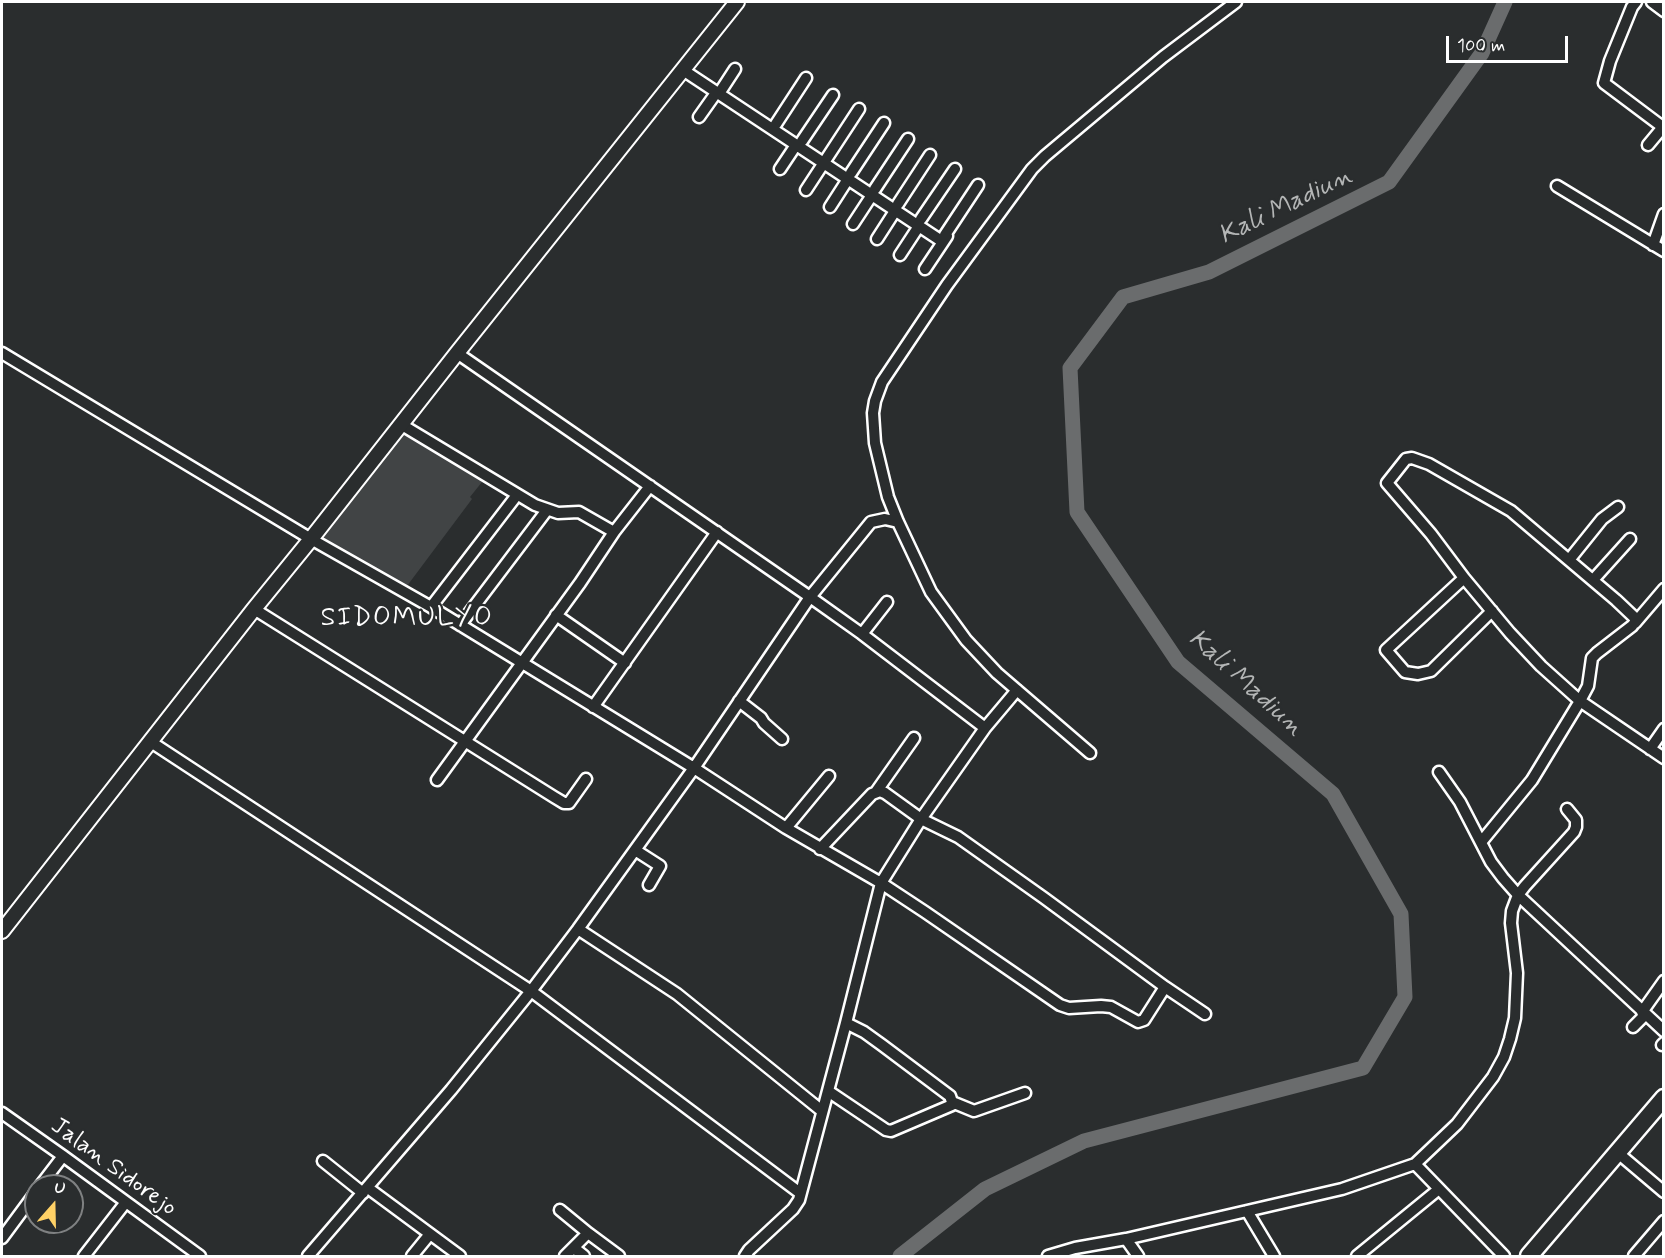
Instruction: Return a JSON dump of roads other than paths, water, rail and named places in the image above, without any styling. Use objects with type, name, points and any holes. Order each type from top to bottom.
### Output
[{"type":"highway","points":[[1529,1257],[1664,1098]]},
{"type":"main road","points":[[2,931],[254,609],[737,2]]},
{"type":"street","points":[[1090,753],[997,673],[966,640],[931,592],[897,522],[888,497],[876,443],[873,413],[875,401],[882,382],[947,285],[1032,169],[1154,64],[1236,2]]},
{"type":"street","points":[[1636,2],[1610,61],[1604,83],[1663,127],[1648,145]]},
{"type":"street","points":[[1652,2],[1664,11]]},
{"type":"street","points":[[685,68],[944,238]]},
{"type":"street","points":[[699,117],[735,69]]},
{"type":"street","points":[[776,124],[806,78]]},
{"type":"street","points":[[719,91],[776,124],[799,143]]},
{"type":"street","points":[[780,169],[833,95]]},
{"type":"street","points":[[806,190],[822,158],[859,109]]},
{"type":"street","points":[[830,207],[884,123]]},
{"type":"street","points":[[853,224],[908,139]]},
{"type":"street","points":[[877,239],[930,155]]},
{"type":"street","points":[[900,255],[955,169]]},
{"type":"street","points":[[925,269],[978,185]]},
{"type":"street","points":[[1557,186],[1664,251]]},
{"type":"street","points":[[1653,245],[1664,214]]},
{"type":"street","points":[[2,353],[430,607],[694,768],[820,849],[881,883],[1060,1005],[1069,1008],[1112,1007],[1138,1022],[1144,1020],[1165,987]]},
{"type":"street","points":[[457,354],[810,597],[985,728]]},
{"type":"street","points":[[402,425],[535,506],[558,513],[585,513],[614,532]]},
{"type":"street","points":[[1635,623],[1635,618],[1593,580],[1520,517],[1499,503],[1429,464],[1412,458],[1406,459],[1387,483],[1525,649],[1580,701],[1664,758]]},
{"type":"street","points":[[437,780],[614,532],[650,486]]},
{"type":"street","points":[[430,607],[517,495]]},
{"type":"street","points":[[1569,560],[1602,519],[1618,507]]},
{"type":"street","points":[[460,626],[547,510]]},
{"type":"street","points":[[313,1255],[451,1090],[578,929],[694,768],[810,597],[871,522],[885,519],[897,522]]},
{"type":"street","points":[[593,707],[717,532]]},
{"type":"street","points":[[1593,580],[1630,539]]},
{"type":"street","points":[[1464,578],[1386,650],[1405,672],[1418,674],[1431,670],[1492,611]]},
{"type":"street","points":[[1482,841],[1532,780],[1580,701],[1588,686],[1592,658],[1635,623],[1664,589]]},
{"type":"street","points":[[862,634],[887,602]]},
{"type":"street","points":[[254,609],[554,797],[568,804],[586,779]]},
{"type":"street","points":[[556,615],[625,663]]},
{"type":"street","points":[[745,1257],[749,1250],[793,1209],[799,1200],[881,883],[921,819],[985,728],[1017,690]]},
{"type":"street","points":[[739,701],[782,739]]},
{"type":"street","points":[[1650,749],[1664,729]]},
{"type":"street","points":[[820,849],[876,792],[914,738]]},
{"type":"street","points":[[151,741],[531,991],[800,1193]]},
{"type":"street","points":[[1438,772],[1460,802],[1491,862],[1503,878],[1518,895],[1664,1031]]},
{"type":"street","points":[[786,828],[829,776]]},
{"type":"street","points":[[876,792],[885,793],[921,819],[958,837],[1205,1014]]},
{"type":"street","points":[[1048,1257],[1075,1248],[1126,1239],[1342,1189],[1415,1164],[1457,1124],[1493,1077],[1504,1058],[1515,1018],[1516,973],[1512,911],[1518,895],[1574,832],[1576,820],[1567,809]]},
{"type":"street","points":[[635,850],[660,866],[649,885]]},
{"type":"street","points":[[578,929],[677,994],[822,1111]]},
{"type":"street","points":[[1633,1028],[1664,981]]},
{"type":"street","points":[[846,1023],[864,1032],[891,1052],[950,1096],[952,1102],[974,1111],[1025,1093]]},
{"type":"street","points":[[828,1091],[886,1130],[891,1131],[952,1105],[952,1102]]},
{"type":"street","name":"Jalan Sidorejo","points":[[2,1114],[200,1257]]},
{"type":"street","points":[[1618,1153],[1664,1192]]},
{"type":"street","points":[[49,1174],[63,1156]]},
{"type":"street","points":[[323,1161],[430,1234],[459,1257]]},
{"type":"street","points":[[1415,1164],[1504,1257]]},
{"type":"street","points":[[1357,1257],[1439,1189]]},
{"type":"street","points":[[84,1257],[126,1202]]},
{"type":"street","points":[[2,1238],[24,1208]]},
{"type":"street","points":[[560,1210],[619,1257]]},
{"type":"street","points":[[1247,1211],[1274,1257]]},
{"type":"street","points":[[1634,1257],[1664,1221]]},
{"type":"street","points":[[565,1257],[588,1233]]},
{"type":"street","points":[[412,1257],[430,1234]]},
{"type":"street","points":[[1126,1239],[1138,1257]]},
{"type":"street","points":[[574,1248],[584,1257]]},
{"type":"waterway","name":"Kali Madiun","points":[[900,1256],[985,1189],[1084,1141],[1363,1068],[1405,997],[1401,914],[1333,794],[1178,662],[1077,512],[1070,368],[1123,297],[1209,272],[1389,182],[1482,53],[1505,2]]},
{"type":"district","name":"SIDOMULYO","points":[[407,619]]}]
